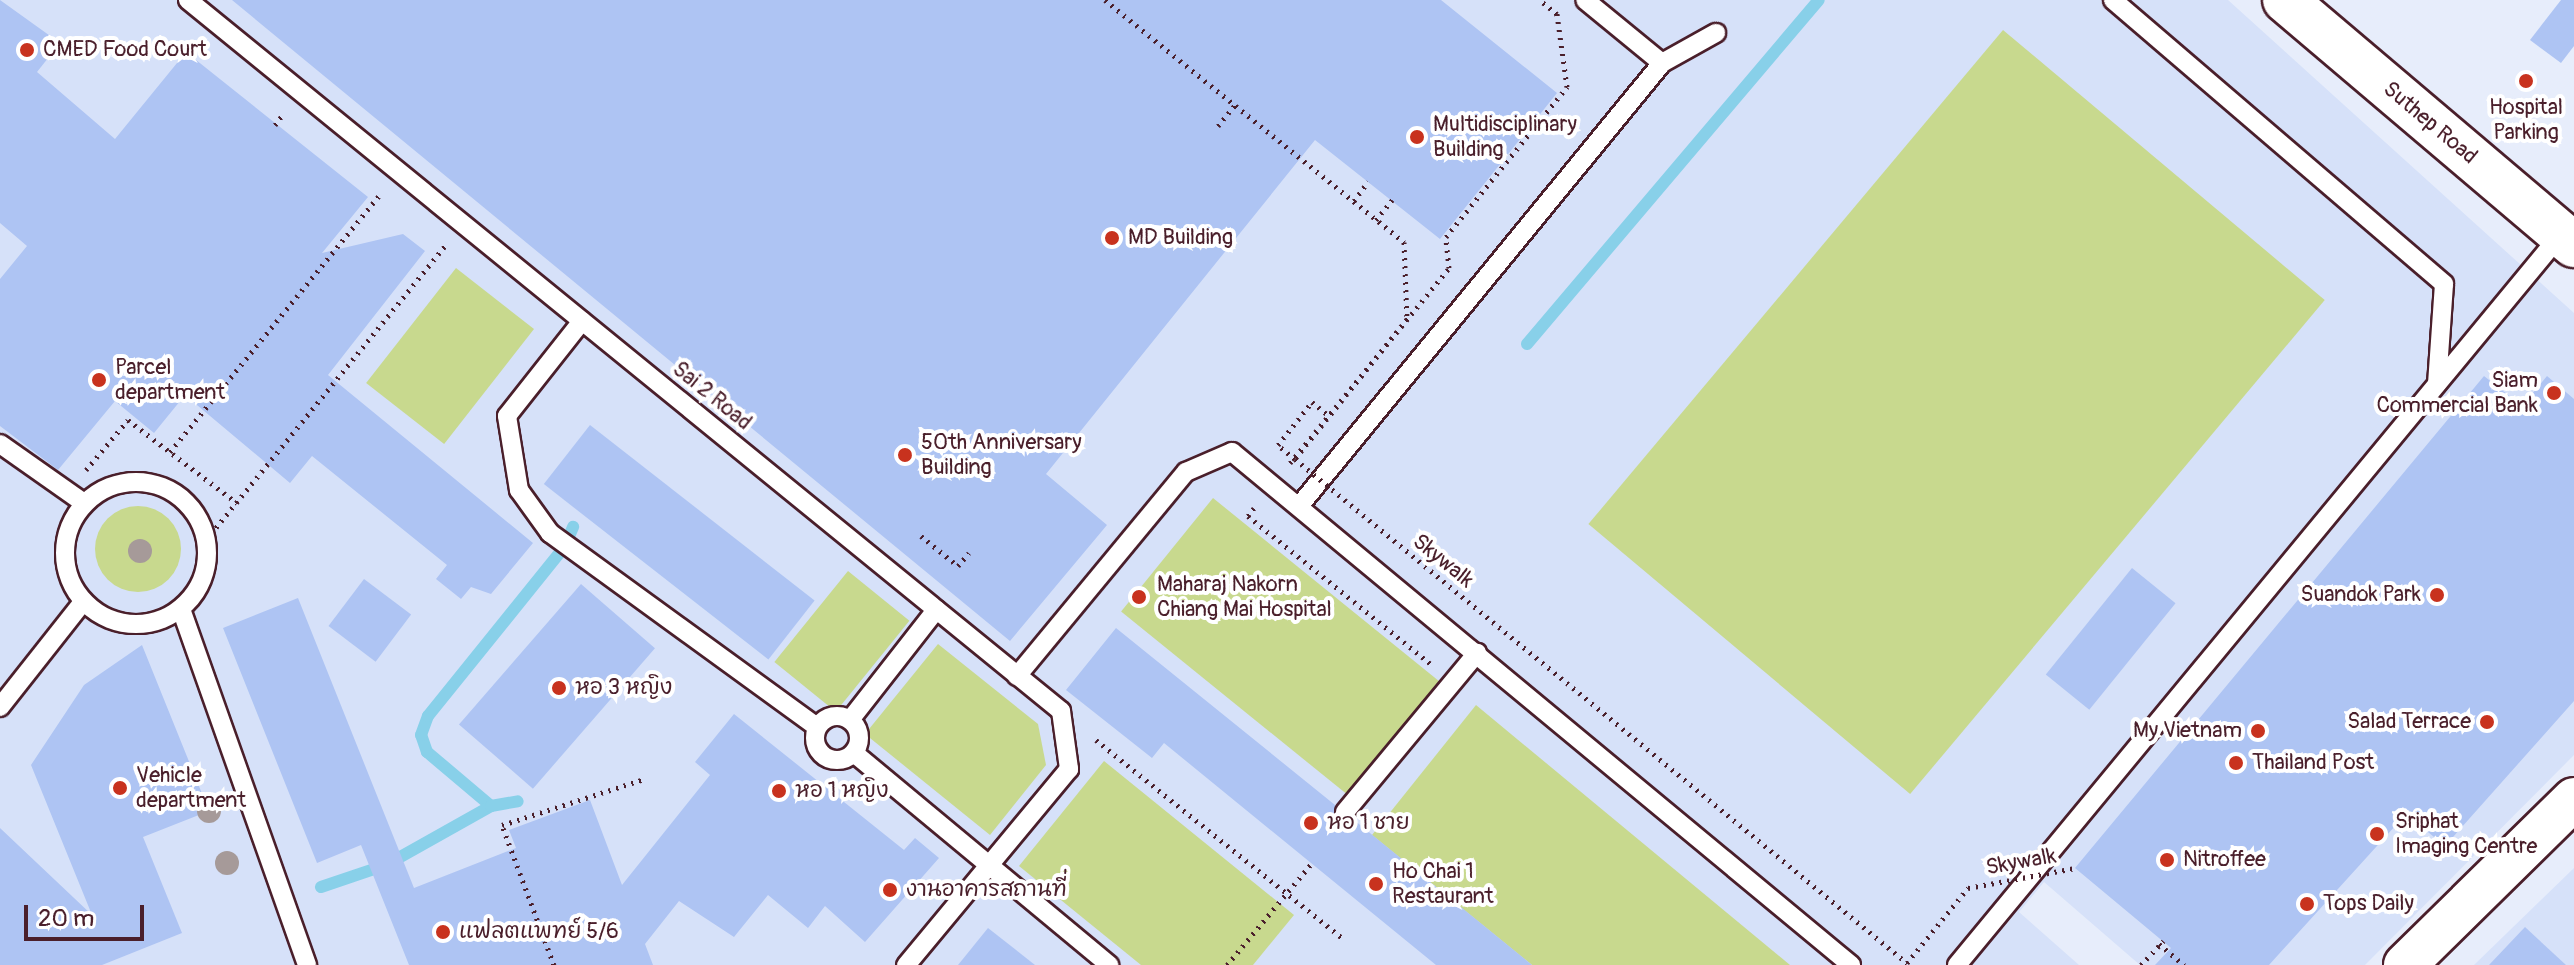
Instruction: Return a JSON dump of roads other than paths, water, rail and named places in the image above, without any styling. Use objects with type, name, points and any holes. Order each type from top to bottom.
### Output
[{"type":"main road","name":"Suthep Road","points":[[2285,0],[2568,240]]},
{"type":"street","points":[[2405,965],[2574,799]]},
{"type":"lane","name":"Sai 2 Road","points":[[188,0],[1061,711],[1069,769],[989,869]]},
{"type":"lane","points":[[1585,0],[1662,63]]},
{"type":"lane","points":[[2113,0],[2444,284],[2437,384]]},
{"type":"lane","points":[[1300,505],[1662,63],[1716,33]]},
{"type":"lane","points":[[1957,965],[2437,384],[2568,240]]},
{"type":"lane","points":[[582,321],[507,416],[519,490],[550,533],[817,727]]},
{"type":"lane","points":[[0,444],[84,503]]},
{"type":"lane","points":[[1017,676],[1186,472],[1232,452],[1300,505],[1851,965]]},
{"type":"lane","points":[[123,483],[167,489],[185,501],[206,540],[203,578],[181,609],[163,620],[131,624],[100,615],[83,602],[71,584],[65,542],[84,503],[123,483]]},
{"type":"lane","points":[[0,707],[83,602]]},
{"type":"lane","points":[[181,609],[307,965]]},
{"type":"lane","points":[[850,720],[936,610]]},
{"type":"lane","points":[[1345,812],[1477,653]]},
{"type":"lane","points":[[836,716],[850,720],[859,739],[854,753],[841,760],[827,758],[814,741],[817,727],[836,716]]},
{"type":"lane","points":[[854,753],[989,869],[1109,965]]},
{"type":"lane","points":[[906,965],[989,869]]},
{"type":"waterway","points":[[1527,344],[1819,0]]},
{"type":"waterway","points":[[491,806],[427,752],[421,735],[428,716],[565,546],[573,527]]},
{"type":"waterway","points":[[321,887],[386,865],[491,806],[518,801]]},
{"type":"place","name":"CMED Food Court","points":[[27,50]]},
{"type":"place","name":"Hospital Parking","points":[[2526,81]]},
{"type":"place","name":"Multidisciplinary Building","points":[[1417,137]]},
{"type":"place","name":"MD Building","points":[[1112,238]]},
{"type":"place","name":"Parcel department","points":[[99,380]]},
{"type":"place","name":"Siam Commercial Bank","points":[[2554,393]]},
{"type":"place","name":"50th Anniversary Building","points":[[905,455]]},
{"type":"place","name":"Suandok Park","points":[[2437,595]]},
{"type":"place","name":"Maharaj Nakorn Chiang Mai Hospital","points":[[1139,597]]},
{"type":"place","name":"หอ 3 หญิง","points":[[559,688]]},
{"type":"place","name":"Salad Terrace","points":[[2487,722]]},
{"type":"place","name":"My Vietnam","points":[[2258,731]]},
{"type":"place","name":"Thailand Post","points":[[2236,763]]},
{"type":"place","name":"Vehicle department","points":[[120,788]]},
{"type":"place","name":"หอ 1 หญิง","points":[[779,791]]},
{"type":"place","name":"หอ 1 ชาย","points":[[1311,823]]},
{"type":"place","name":"Sriphat Imaging Centre","points":[[2377,834]]},
{"type":"place","name":"Nitroffee","points":[[2167,860]]},
{"type":"place","name":"Ho Chai 1 Restaurant","points":[[1376,884]]},
{"type":"place","name":"งานอาคารสถานที่","points":[[890,890]]},
{"type":"place","name":"Tops Daily","points":[[2307,904]]},
{"type":"place","name":"แฟลตแพทย์ 5/6","points":[[443,932]]}]
